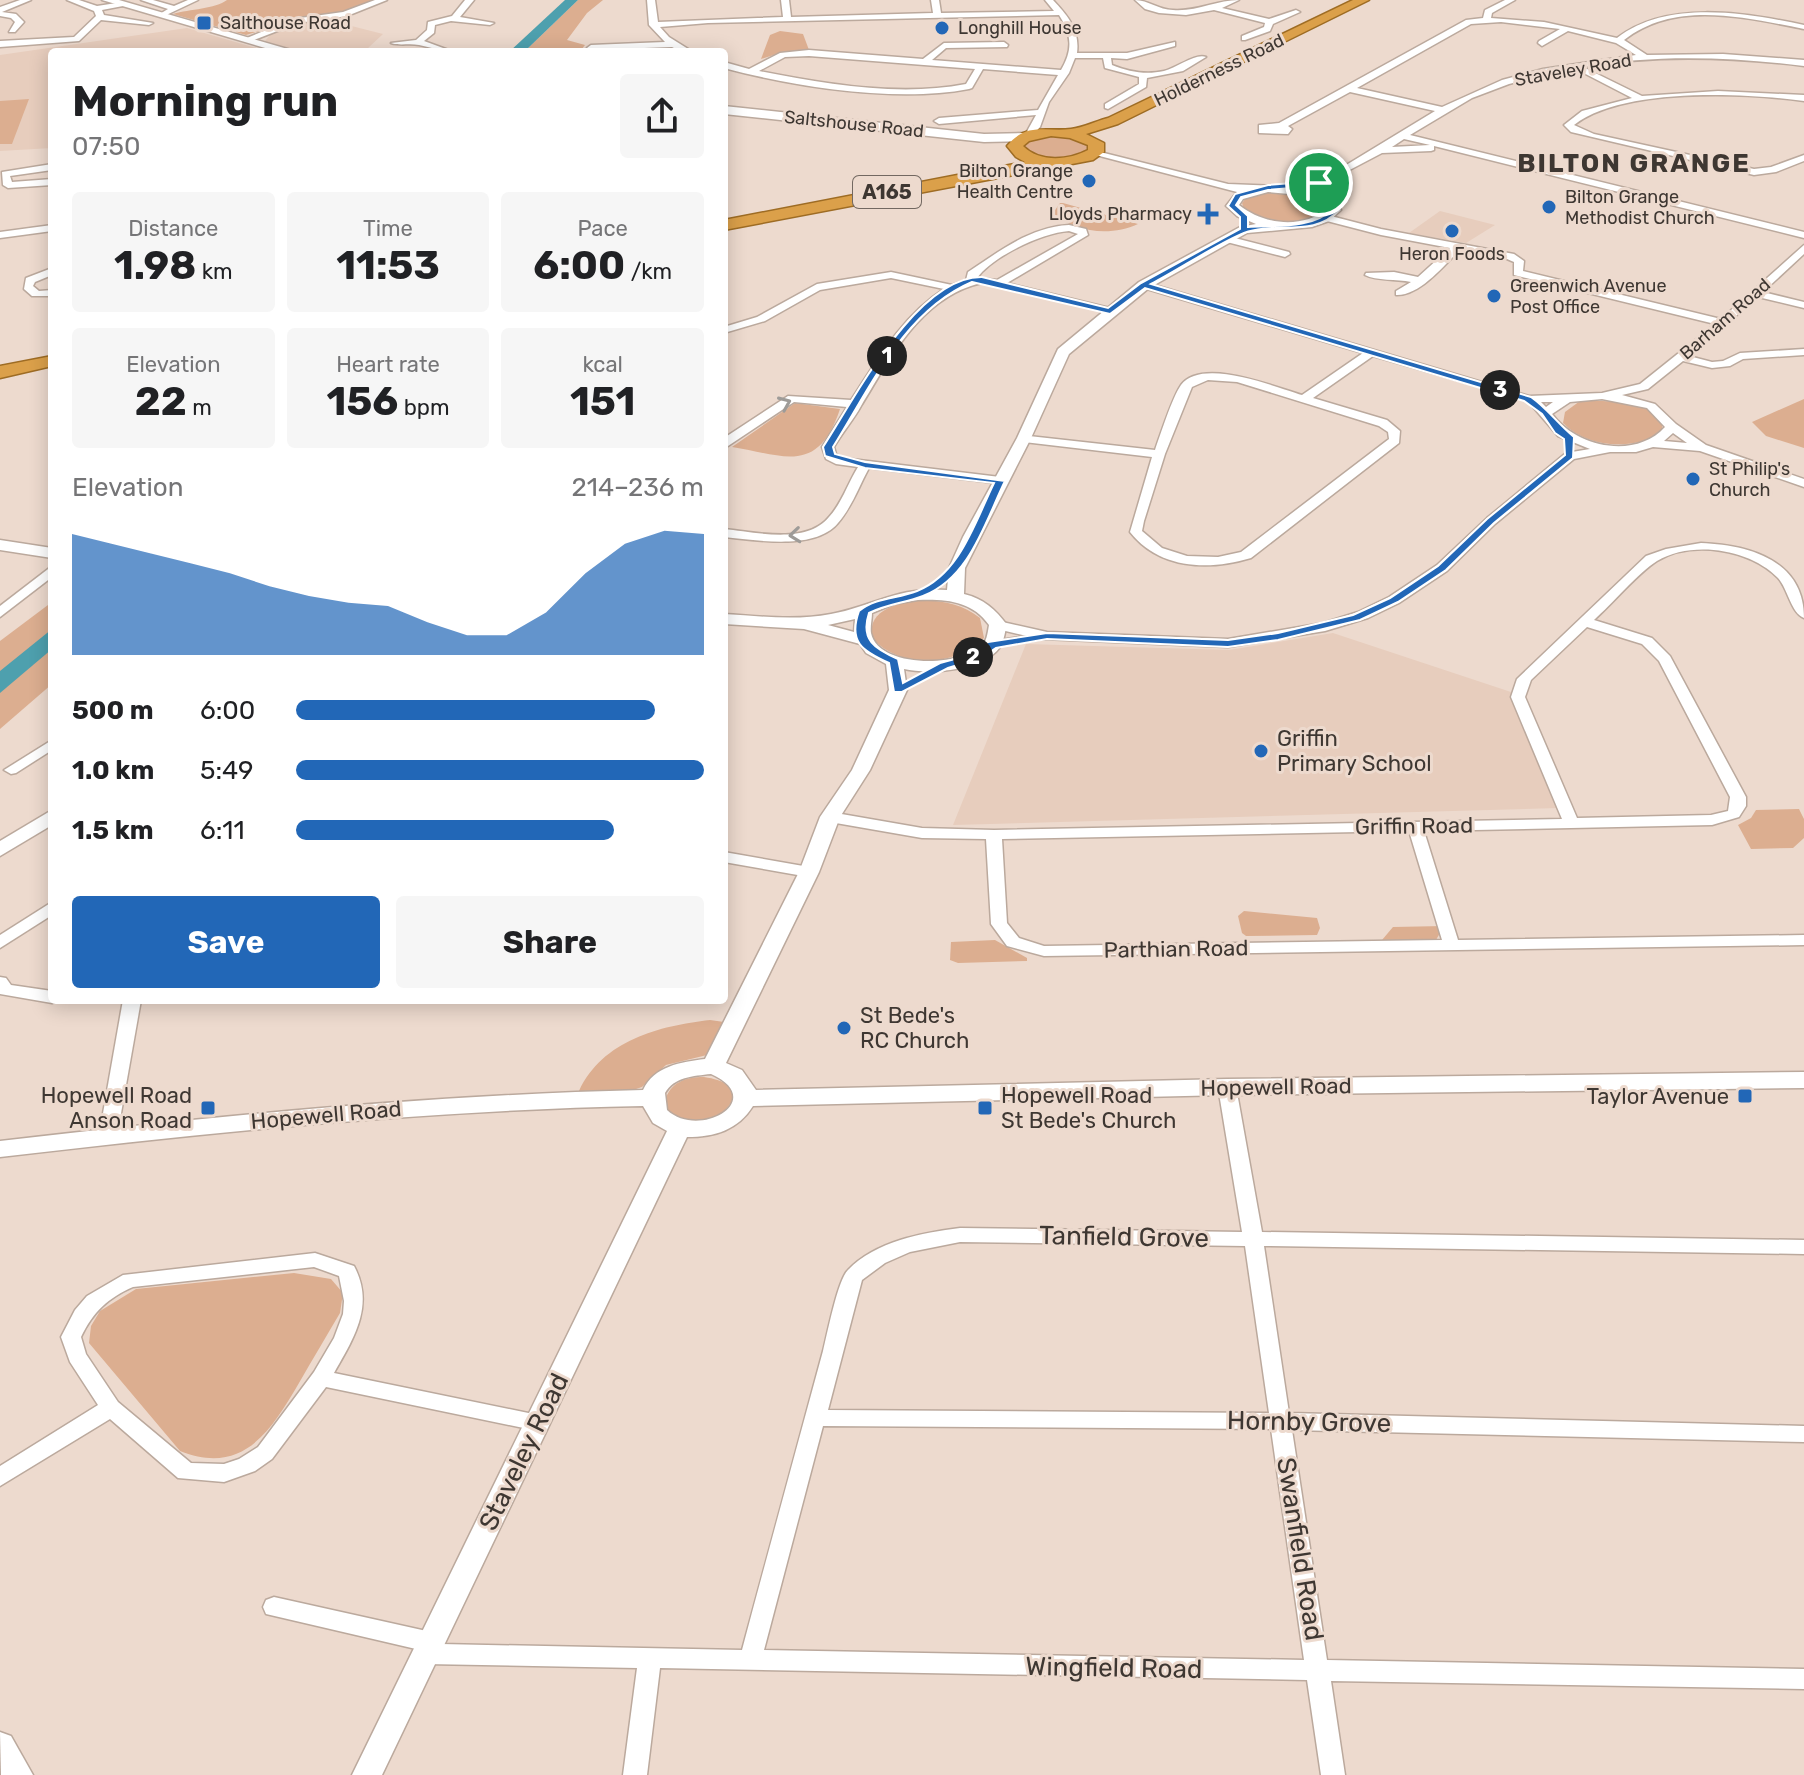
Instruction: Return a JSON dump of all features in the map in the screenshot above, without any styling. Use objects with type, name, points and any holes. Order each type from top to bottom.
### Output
[{"type":"highway","name":"Holderness Road","points":[[1072,134],[1113,121],[1363,0]]},
{"type":"highway","name":"Holderness Road","points":[[1096,148],[1163,104],[1379,0]]},
{"type":"highway","name":"A165","points":[[728,215],[1011,156],[1029,138],[1072,134],[1096,148],[1079,160],[1049,162],[728,224]]},
{"type":"highway","name":"A165","points":[[1029,138],[1034,159],[1049,162]]},
{"type":"highway","points":[[0,360],[48,351]]},
{"type":"highway","points":[[0,372],[48,362]]},
{"type":"main road","points":[[107,0],[277,48]]},
{"type":"main road","name":"Saltshouse Road","points":[[728,110],[984,138],[1029,138]]},
{"type":"street","points":[[71,0],[98,13],[149,23]]},
{"type":"street","points":[[145,0],[175,9]]},
{"type":"street","points":[[162,15],[194,0]]},
{"type":"street","points":[[246,40],[296,21],[344,14],[383,0]]},
{"type":"street","points":[[453,19],[470,0]]},
{"type":"street","points":[[651,0],[649,15],[653,25],[681,48]]},
{"type":"street","points":[[785,0],[787,20]]},
{"type":"street","points":[[935,0],[937,16]]},
{"type":"street","points":[[1029,138],[1040,112],[1074,55],[1071,30],[1062,13],[1049,0]]},
{"type":"street","points":[[1139,0],[1150,9],[1160,11],[1202,12],[1235,0]]},
{"type":"street","points":[[1487,19],[1488,12],[1511,0]]},
{"type":"street","points":[[0,2],[22,2]]},
{"type":"street","points":[[0,12],[22,2]]},
{"type":"street","points":[[0,44],[76,39],[98,13],[120,4]]},
{"type":"street","points":[[1619,41],[1622,36],[1664,11],[1678,8],[1708,9],[1804,27]]},
{"type":"street","points":[[1217,9],[1270,22],[1296,12]]},
{"type":"street","points":[[0,12],[20,22],[12,30]]},
{"type":"street","points":[[653,25],[1062,13]]},
{"type":"street","points":[[649,15],[711,14]]},
{"type":"street","points":[[418,42],[431,31],[431,24],[453,19],[493,22]]},
{"type":"street","points":[[1281,126],[1469,22],[1513,20],[1565,30],[1619,41],[1646,58]]},
{"type":"street","points":[[1245,38],[1267,29],[1270,22]]},
{"type":"street","points":[[1530,37],[1544,42],[1565,30]]},
{"type":"street","points":[[395,43],[418,42],[439,48]]},
{"type":"street","points":[[591,48],[673,44]]},
{"type":"street","points":[[925,62],[944,46],[1000,45]]},
{"type":"street","points":[[1074,55],[1142,54],[1164,45]]},
{"type":"street","points":[[750,72],[772,59],[793,54],[1065,73]]},
{"type":"street","points":[[1107,56],[1108,66],[1143,76],[1173,72],[1202,57]]},
{"type":"street","name":"Staveley Road","points":[[1318,188],[1443,110],[1498,84],[1576,67],[1646,58],[1722,56],[1804,63]]},
{"type":"street","points":[[728,66],[842,85],[943,91],[969,86],[980,67]]},
{"type":"street","points":[[1576,67],[1642,99]]},
{"type":"street","points":[[1108,106],[1143,85],[1143,76]]},
{"type":"street","points":[[1349,89],[1443,110]]},
{"type":"street","points":[[1804,98],[1727,91],[1642,99],[1590,112],[1574,118],[1569,125],[1592,136],[1754,172],[1773,170],[1804,158]]},
{"type":"street","points":[[945,122],[1040,112]]},
{"type":"street","points":[[1400,135],[1804,235]]},
{"type":"street","points":[[1377,150],[1449,147]]},
{"type":"street","points":[[957,597],[954,587],[957,568],[1024,438],[1063,352],[1144,285],[1227,239],[1244,223],[1307,224],[1327,218],[1335,210],[1318,188],[1227,188],[1096,148]]},
{"type":"street","points":[[1079,160],[1207,191],[1232,206],[1244,223]]},
{"type":"street","points":[[48,168],[5,174],[8,185],[48,182]]},
{"type":"street","points":[[1232,206],[1238,196],[1251,190]]},
{"type":"street","points":[[1327,218],[1510,256],[1519,261],[1518,273],[1723,323]]},
{"type":"street","points":[[971,280],[972,274],[1002,254],[1052,228],[1067,226],[1082,231],[1083,235],[998,284]]},
{"type":"street","points":[[0,235],[48,229]]},
{"type":"street","points":[[1781,229],[1803,249]]},
{"type":"street","points":[[1227,239],[1285,254]]},
{"type":"street","points":[[1400,293],[1420,281],[1457,247]]},
{"type":"street","name":"Barham Road","points":[[1602,396],[1644,387],[1723,323],[1803,249]]},
{"type":"street","points":[[48,273],[30,280],[28,287],[36,294],[48,293]]},
{"type":"street","points":[[728,329],[761,319],[804,292],[843,282],[891,275],[952,288]]},
{"type":"street","points":[[1370,275],[1394,275],[1420,281]]},
{"type":"street","points":[[1000,481],[840,461],[830,456],[828,447],[904,329],[952,288],[971,280],[1110,311]]},
{"type":"street","points":[[1144,285],[1528,399],[1602,396],[1651,406]]},
{"type":"street","points":[[1756,293],[1804,305]]},
{"type":"street","points":[[1304,399],[1372,352]]},
{"type":"street","points":[[1681,357],[1712,365],[1726,364],[1740,356],[1804,352]]},
{"type":"street","points":[[1228,377],[1383,423],[1394,431],[1395,440],[1246,555],[1228,562],[1206,562],[1166,555],[1143,543],[1136,532],[1159,454],[1187,385],[1197,378],[1228,377]]},
{"type":"street","points":[[1644,387],[1643,395],[1651,406],[1672,427],[1702,448]]},
{"type":"street","points":[[728,440],[792,398],[857,404]]},
{"type":"street","points":[[1528,399],[1546,412],[1558,431],[1609,449]]},
{"type":"street","points":[[1546,412],[1567,399]]},
{"type":"street","points":[[1654,443],[1666,436],[1672,427]]},
{"type":"street","points":[[1569,437],[1570,456]]},
{"type":"street","points":[[1024,438],[1159,454]]},
{"type":"street","points":[[998,625],[1047,636],[1228,643],[1278,637],[1357,617],[1394,600],[1442,568],[1491,521],[1570,456],[1609,449],[1654,443],[1702,448],[1804,483]]},
{"type":"street","points":[[728,533],[792,537],[817,532],[830,525],[865,465]]},
{"type":"street","points":[[0,545],[48,552]]},
{"type":"street","points":[[1572,824],[1518,697],[1524,679],[1651,559],[1666,551],[1693,547],[1740,552],[1774,567],[1798,597],[1804,614]]},
{"type":"street","points":[[921,593],[957,568]]},
{"type":"street","points":[[0,613],[48,573]]},
{"type":"street","points":[[804,624],[864,611],[887,600],[921,593],[957,597],[993,616],[998,625],[992,645]]},
{"type":"street","points":[[861,639],[859,625],[864,611]]},
{"type":"street","points":[[728,619],[804,624],[861,639],[874,652],[894,661],[914,666],[944,666]]},
{"type":"street","name":"Griffin Road","points":[[830,817],[922,833],[994,835],[1572,824],[1712,820],[1734,814],[1738,797],[1665,659],[1647,641],[1586,622]]},
{"type":"street","points":[[898,690],[944,666],[977,656],[992,645],[1047,636]]},
{"type":"street","points":[[713,1066],[809,872],[830,817],[861,770],[898,690],[894,661]]},
{"type":"street","points":[[11,770],[48,749]]},
{"type":"street","points":[[0,850],[48,819]]},
{"type":"street","points":[[1415,826],[1452,947]]},
{"type":"street","name":"Parthian Road","points":[[994,835],[999,924],[1013,942],[1044,951],[1804,940]]},
{"type":"street","points":[[728,858],[809,872]]},
{"type":"street","points":[[0,943],[48,910]]},
{"type":"street","points":[[0,982],[6,990],[48,996]]},
{"type":"street","points":[[108,1136],[131,1004]]},
{"type":"street","points":[[713,1066],[727,1070],[742,1081],[747,1098],[743,1109],[730,1122],[707,1129],[680,1128],[665,1122],[656,1112],[653,1098],[658,1085],[667,1076],[684,1068],[713,1066]]},
{"type":"street","name":"Hopewell Road","points":[[747,1098],[1227,1087],[1804,1080]]},
{"type":"street","name":"Swanfield Road","points":[[1227,1087],[1253,1238],[1333,1775]]},
{"type":"street","name":"Hopewell Road","points":[[0,1149],[345,1111],[476,1103],[653,1098]]},
{"type":"street","name":"Staveley Road","points":[[367,1775],[680,1128]]},
{"type":"street","name":"Tanfield Grove","points":[[750,1661],[853,1276],[875,1258],[915,1240],[960,1235],[1804,1247]]},
{"type":"street","points":[[315,1260],[347,1271],[356,1291],[355,1312],[321,1378],[265,1453],[247,1465],[224,1473],[186,1472],[111,1408],[77,1356],[71,1337],[82,1311],[104,1291],[130,1280],[315,1260]]},
{"type":"street","points":[[321,1378],[538,1423]]},
{"type":"street","points":[[0,1477],[111,1408]]},
{"type":"street","name":"Hornby Grove","points":[[813,1418],[1280,1421],[1804,1434]]},
{"type":"street","name":"Wingfield Road","points":[[274,1607],[428,1648],[650,1660],[1804,1679]]},
{"type":"street","points":[[635,1775],[650,1660]]},
{"type":"street","points":[[0,1746],[18,1775]]},
{"type":"shaded area","points":[[227,0],[377,0],[348,11],[295,20],[246,35],[173,14]]},
{"type":"shaded area","points":[[578,0],[603,0],[587,13],[567,40],[585,45],[583,48],[528,48]]},
{"type":"shaded area","points":[[324,19],[383,34],[368,48],[288,48],[264,42],[272,33],[300,22]]},
{"type":"shaded area","points":[[187,28],[256,48],[48,48]]},
{"type":"shaded area","points":[[780,31],[803,34],[809,50],[783,52],[761,59],[770,35]]},
{"type":"shaded area","points":[[48,48],[48,148],[0,151],[0,55]]},
{"type":"shaded area","points":[[29,99],[12,144],[0,144],[0,101]]},
{"type":"shaded area","points":[[1055,134],[1087,142],[1090,150],[1075,157],[1057,159],[1022,149],[1023,142]]},
{"type":"shaded area","points":[[1270,191],[1316,197],[1328,208],[1318,216],[1297,222],[1274,221],[1244,209],[1242,203],[1246,198]]},
{"type":"shaded area","points":[[1060,203],[1138,224],[1104,231],[1082,228],[1053,213]]},
{"type":"shaded area","points":[[1440,211],[1495,225],[1466,243],[1409,233]]},
{"type":"shaded area","points":[[1804,399],[1804,448],[1766,436],[1752,422]]},
{"type":"shaded area","points":[[1580,401],[1618,402],[1647,409],[1657,415],[1662,423],[1660,435],[1623,444],[1585,438],[1563,423],[1565,412]]},
{"type":"shaded area","points":[[795,403],[840,409],[831,430],[810,453],[783,456],[732,447]]},
{"type":"shaded area","points":[[924,600],[954,604],[974,614],[980,618],[984,638],[958,655],[928,661],[898,656],[872,638],[874,620],[880,613],[896,605]]},
{"type":"shaded area","points":[[48,605],[48,687],[0,729],[0,641]]},
{"type":"shaded area","name":"Griffin Primary School","points":[[1333,633],[1517,694],[1559,808],[953,825],[1026,644],[1229,650]]},
{"type":"shaded area","points":[[1799,809],[1804,819],[1804,838],[1793,848],[1751,849],[1738,825],[1751,818],[1756,810]]},
{"type":"shaded area","points":[[1244,911],[1317,918],[1320,928],[1317,935],[1246,936],[1242,933],[1238,916]]},
{"type":"shaded area","points":[[1444,926],[1436,940],[1382,940],[1393,927]]},
{"type":"shaded area","points":[[995,940],[1027,958],[1027,961],[958,963],[950,960],[951,942]]},
{"type":"shaded area","points":[[710,1020],[724,1022],[713,1050],[707,1055],[666,1065],[642,1087],[633,1090],[579,1091],[602,1059],[634,1039],[671,1026]]},
{"type":"shaded area","points":[[704,1077],[726,1084],[733,1094],[729,1105],[703,1122],[687,1123],[673,1117],[665,1101],[671,1089],[685,1080]]},
{"type":"shaded area","points":[[294,1273],[331,1279],[343,1293],[340,1313],[277,1417],[253,1444],[238,1453],[221,1458],[180,1451],[89,1343],[91,1326],[100,1311],[136,1289]]},
{"type":"water","points":[[565,0],[578,0],[528,48],[513,48]]},
{"type":"water","points":[[48,632],[48,652],[0,693],[0,671]]},
{"type":"place","name":"Salthouse Road","points":[[204,23]]},
{"type":"place","name":"Longhill House","points":[[942,28]]},
{"type":"place","name":"Bilton Grange Health Centre","points":[[1089,181]]},
{"type":"place","name":"Bilton Grange Methodist Church","points":[[1549,207]]},
{"type":"place","name":"Lloyds Pharmacy","points":[[1208,214]]},
{"type":"place","name":"Heron Foods","points":[[1452,231]]},
{"type":"place","name":"Greenwich Avenue Post Office","points":[[1494,296]]},
{"type":"place","name":"St Philip's Church","points":[[1693,479]]},
{"type":"place","name":"Griffin Primary School","points":[[1261,751]]},
{"type":"place","name":"St Bede's RC Church","points":[[844,1028]]},
{"type":"place","name":"Taylor Avenue","points":[[1745,1096]]},
{"type":"place","name":"Hopewell Road Anson Road","points":[[208,1108]]},
{"type":"place","name":"Hopewell Road St Bede's Church","points":[[985,1108]]},
{"type":"district","name":"BILTON GRANGE","points":[[1634,163]]},
{"type":"route","points":[[1319,183],[1251,190],[1238,196],[1232,206],[1244,216],[1244,230],[1201,254],[1144,285],[1110,311],[971,280],[952,288],[904,329],[828,447],[830,456],[865,465],[1000,481],[957,568],[921,593],[887,600],[864,611],[859,625],[861,639],[874,652],[894,661],[898,690],[944,666],[977,656],[992,645],[1047,636],[1162,643],[1228,643],[1278,637],[1357,617],[1394,600],[1442,568],[1491,521],[1570,456],[1569,437],[1558,431],[1546,412],[1528,399],[1144,285],[1244,230],[1307,224],[1327,218],[1335,210],[1331,202],[1318,194],[1319,183]]}]
